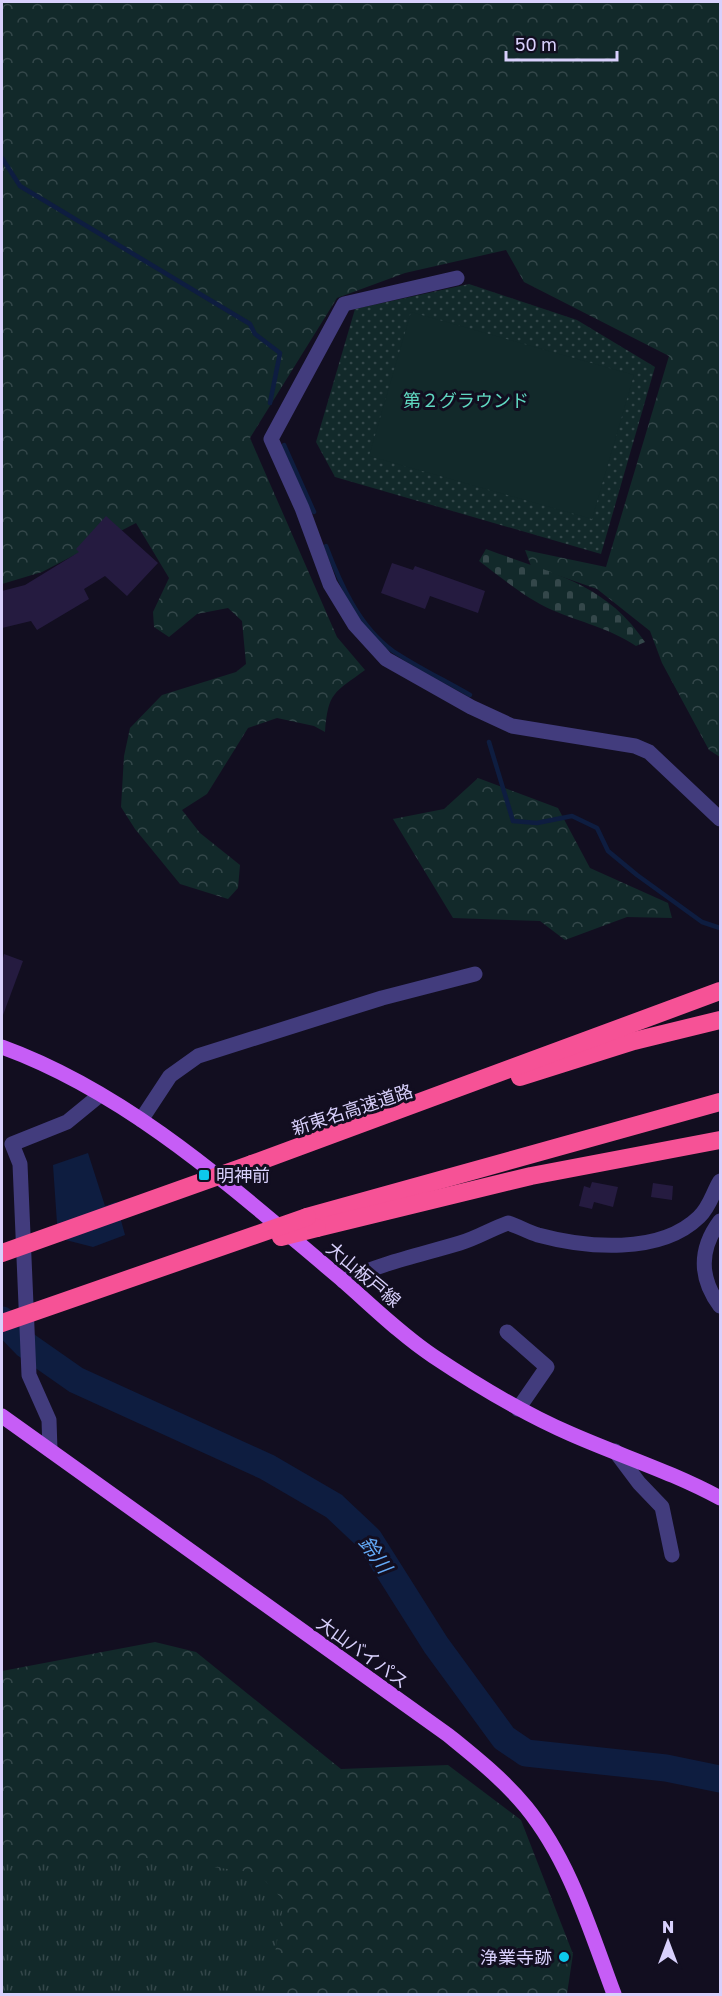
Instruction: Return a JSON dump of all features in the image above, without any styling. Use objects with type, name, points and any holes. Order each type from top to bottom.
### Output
[{"type":"highway","points":[[633,1033],[720,992]]},
{"type":"highway","name":"新東名高速道路","points":[[2,1253],[633,1033],[720,1020]]},
{"type":"highway","points":[[2,1323],[143,1272],[720,1102]]},
{"type":"highway","points":[[312,1222],[531,1176],[720,1140]]},
{"type":"main road","name":"大山板戸線","points":[[2,1047],[42,1064],[141,1120],[196,1160],[431,1355],[518,1409],[615,1451],[683,1477],[720,1498]]},
{"type":"main road","name":"大山バイパス","points":[[2,1416],[448,1735],[506,1785],[541,1828],[567,1872],[614,1995]]},
{"type":"street","points":[[457,278],[344,304],[271,439],[302,508],[330,584],[355,625],[386,659],[471,707],[512,726],[634,746],[649,752],[720,819]]},
{"type":"street","points":[[141,1120],[170,1076],[198,1056],[382,998],[475,974]]},
{"type":"street","points":[[50,1450],[49,1420],[33,1388],[28,1362],[20,1164],[12,1144],[67,1122],[100,1095]]},
{"type":"street","points":[[343,1281],[374,1266],[462,1243],[508,1223],[540,1235],[584,1243],[616,1244],[656,1239],[680,1230],[699,1216],[720,1181]]},
{"type":"street","points":[[720,1221],[707,1242],[703,1268],[707,1284],[720,1306]]},
{"type":"street","points":[[507,1332],[546,1367],[518,1409]]},
{"type":"street","points":[[615,1451],[639,1483],[662,1508],[672,1556]]},
{"type":"green space","points":[[2,2],[720,2],[720,757],[709,750],[662,663],[650,631],[597,589],[531,566],[525,550],[606,567],[669,356],[524,282],[506,250],[405,273],[337,298],[250,438],[337,637],[365,670],[340,689],[331,701],[325,732],[314,726],[277,718],[248,728],[207,794],[182,810],[200,833],[240,865],[238,888],[228,899],[180,884],[135,829],[121,807],[124,756],[130,728],[162,695],[236,672],[246,664],[242,621],[228,608],[197,614],[169,637],[154,627],[153,612],[169,578],[136,523],[42,572],[2,584]]},
{"type":"green space","name":"第２グラウンド","points":[[469,284],[577,320],[655,367],[601,554],[335,477],[316,442],[355,309]]},
{"type":"green space","points":[[411,312],[634,375],[592,519],[369,456]]},
{"type":"green space","points":[[486,549],[554,573],[594,593],[629,622],[645,642],[636,646],[615,634],[532,600],[479,561]]},
{"type":"green space","points":[[478,778],[558,808],[590,868],[668,903],[672,918],[627,917],[565,940],[540,921],[453,918],[393,819],[444,809]]},
{"type":"green space","points":[[155,1642],[196,1652],[341,1769],[448,1765],[521,1820],[573,1954],[567,1994],[268,1994],[284,1901],[258,1873],[145,1858],[2,1863],[2,1671]]},
{"type":"green space","points":[[306,1768],[276,1994],[2,1994],[2,1790]]},
{"type":"water","points":[[88,1153],[105,1206],[116,1202],[125,1235],[93,1247],[58,1238],[53,1165]]},
{"type":"building","points":[[106,516],[158,563],[127,596],[105,576],[84,589],[89,599],[37,630],[31,621],[2,628],[2,591],[25,585],[79,552],[76,549]]},
{"type":"building","points":[[392,563],[413,570],[415,566],[485,591],[478,613],[430,596],[425,609],[381,593]]},
{"type":"building","points":[[4,954],[23,961],[3,1015],[2,962]]},
{"type":"building","points":[[592,1182],[618,1187],[613,1207],[594,1202],[592,1209],[579,1206],[584,1186],[590,1188]]},
{"type":"building","points":[[653,1183],[673,1186],[672,1200],[651,1197]]},
{"type":"waterway","points":[[2,158],[20,186],[250,324],[255,334],[280,353],[270,403]]},
{"type":"waterway","points":[[284,445],[314,512]]},
{"type":"waterway","points":[[326,546],[352,603],[370,630],[402,657],[470,695]]},
{"type":"waterway","points":[[489,742],[513,821],[537,823],[572,816],[597,828],[608,851],[637,875],[702,922],[720,928]]},
{"type":"waterway","name":"鈴川","points":[[2,1320],[26,1345],[76,1380],[267,1467],[334,1506],[369,1539],[436,1645],[504,1738],[526,1753],[666,1768],[720,1779]]},
{"type":"place","name":"明神前","points":[[204,1175]]},
{"type":"place","name":"浄業寺跡","points":[[564,1957]]}]
